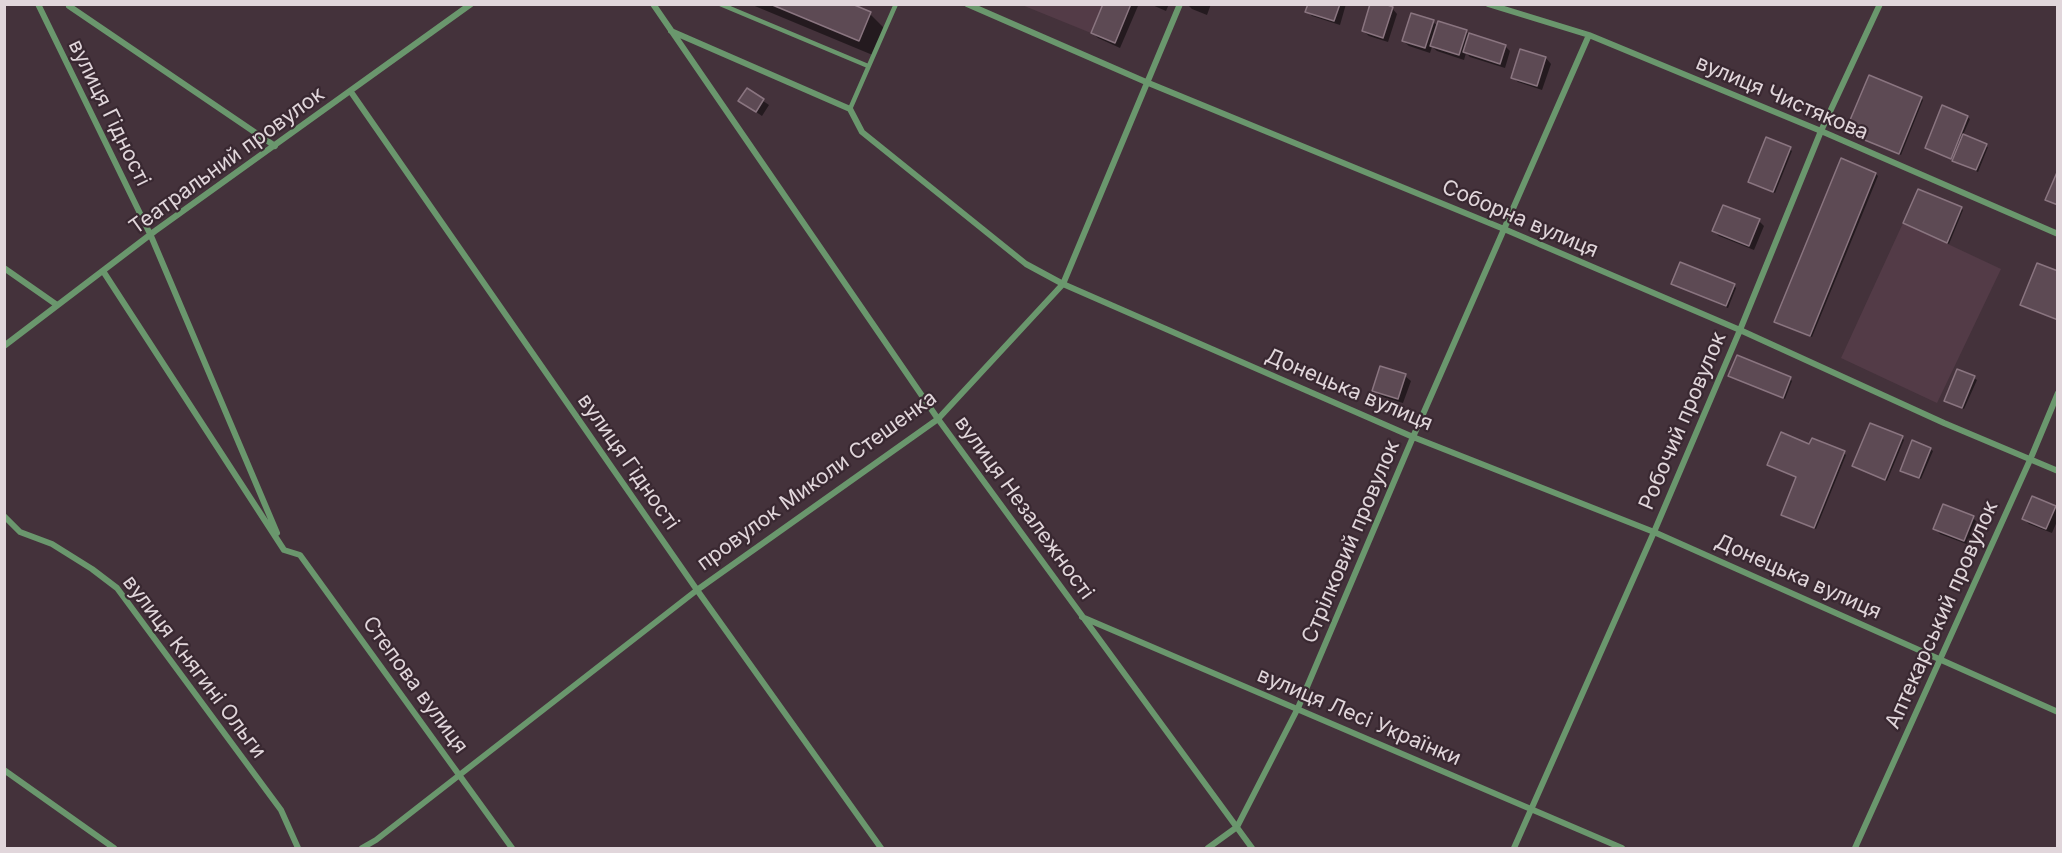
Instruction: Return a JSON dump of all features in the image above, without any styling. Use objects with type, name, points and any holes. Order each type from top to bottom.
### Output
[{"type":"street","name":"вулиця Гідності","points":[[38,4],[151,236]]},
{"type":"street","name":"Театральний провулок","points":[[4,346],[103,271],[471,4]]},
{"type":"street","name":"вулиця Незалежності","points":[[653,4],[938,419],[1252,849]]},
{"type":"street","name":"Соборна вулиця","points":[[967,4],[1146,82],[1504,229],[1740,330],[1944,423],[2058,471]]},
{"type":"street","name":"провулок Миколи Стешенка","points":[[362,849],[697,590],[938,419],[1063,284],[1180,4]]},
{"type":"street","name":"вулиця Чистякова","points":[[1488,4],[1589,35],[1821,131],[2058,234]]},
{"type":"street","name":"Робочий провулок","points":[[1514,849],[1654,532],[1821,131],[1880,4]]},
{"type":"street","name":"вулиця Гідності","points":[[69,6],[275,146]]},
{"type":"street","points":[[671,31],[850,109]]},
{"type":"street","name":"Стрілковий провулок","points":[[1208,849],[1237,827],[1298,708],[1413,437],[1589,35]]},
{"type":"street","name":"вулиця Гідності","points":[[351,92],[697,590],[881,849]]},
{"type":"street","name":"Донецька вулиця","points":[[850,109],[862,132],[1026,264],[1063,284],[1413,437],[1654,532],[2058,712]]},
{"type":"street","points":[[151,236],[284,550]]},
{"type":"street","points":[[4,268],[57,306]]},
{"type":"street","name":"Степова вулиця","points":[[103,271],[284,550],[300,555],[512,849]]},
{"type":"street","name":"Аптекарський провулок","points":[[1855,849],[2058,393]]},
{"type":"street","name":"вулиця Княгині Ольги","points":[[4,516],[20,532],[52,544],[117,588],[280,810],[298,849]]},
{"type":"street","name":"вулиця Лесі Українки","points":[[1082,616],[1622,849]]},
{"type":"street","points":[[4,770],[114,849]]},
{"type":"lane","points":[[720,4],[868,66]]},
{"type":"lane","points":[[850,109],[896,4]]},
{"type":"shaded area","points":[[1022,5],[1103,5],[1091,33]]},
{"type":"shaded area","points":[[1903,223],[2001,269],[1937,403],[1841,358]]},
{"type":"building","points":[[770,4],[852,4],[871,12],[859,41]]},
{"type":"building","points":[[1103,4],[1131,4],[1115,43],[1091,33]]},
{"type":"building","points":[[1308,4],[1340,4],[1334,21],[1305,12]]},
{"type":"building","points":[[1370,4],[1385,4],[1393,7],[1383,38],[1362,31]]},
{"type":"building","points":[[1411,13],[1434,20],[1425,48],[1402,41]]},
{"type":"building","points":[[1438,21],[1467,30],[1459,55],[1430,46]]},
{"type":"building","points":[[1469,33],[1506,45],[1500,64],[1463,52]]},
{"type":"building","points":[[1520,49],[1546,57],[1537,86],[1511,78]]},
{"type":"building","points":[[1869,75],[1922,97],[1899,154],[1845,132]]},
{"type":"building","points":[[747,88],[764,99],[756,112],[738,101]]},
{"type":"building","points":[[1942,105],[1968,116],[1951,159],[1925,148]]},
{"type":"building","points":[[1963,134],[1987,144],[1976,170],[1952,161]]},
{"type":"building","points":[[1766,137],[1791,147],[1773,192],[1748,182]]},
{"type":"building","points":[[1841,158],[1876,173],[1810,336],[1774,322]]},
{"type":"building","points":[[2058,170],[2058,205],[2045,200]]},
{"type":"building","points":[[1918,189],[1962,207],[1947,243],[1903,223]]},
{"type":"building","points":[[1723,205],[1760,219],[1749,246],[1712,231]]},
{"type":"building","points":[[1680,262],[1735,284],[1726,306],[1671,284]]},
{"type":"building","points":[[2037,263],[2058,271],[2058,320],[2020,305]]},
{"type":"building","points":[[1737,355],[1791,377],[1783,398],[1728,376]]},
{"type":"building","points":[[1380,366],[1406,374],[1398,399],[1372,391]]},
{"type":"building","points":[[1957,369],[1975,376],[1962,408],[1944,401]]},
{"type":"building","points":[[1870,423],[1903,436],[1885,480],[1852,466]]},
{"type":"building","points":[[1781,432],[1809,444],[1812,438],[1845,451],[1814,528],[1781,515],[1796,477],[1767,465]]},
{"type":"building","points":[[1912,440],[1931,448],[1919,478],[1900,471]]},
{"type":"building","points":[[2032,496],[2056,506],[2046,529],[2022,519]]},
{"type":"building","points":[[1943,504],[1974,516],[1964,541],[1933,529]]}]
